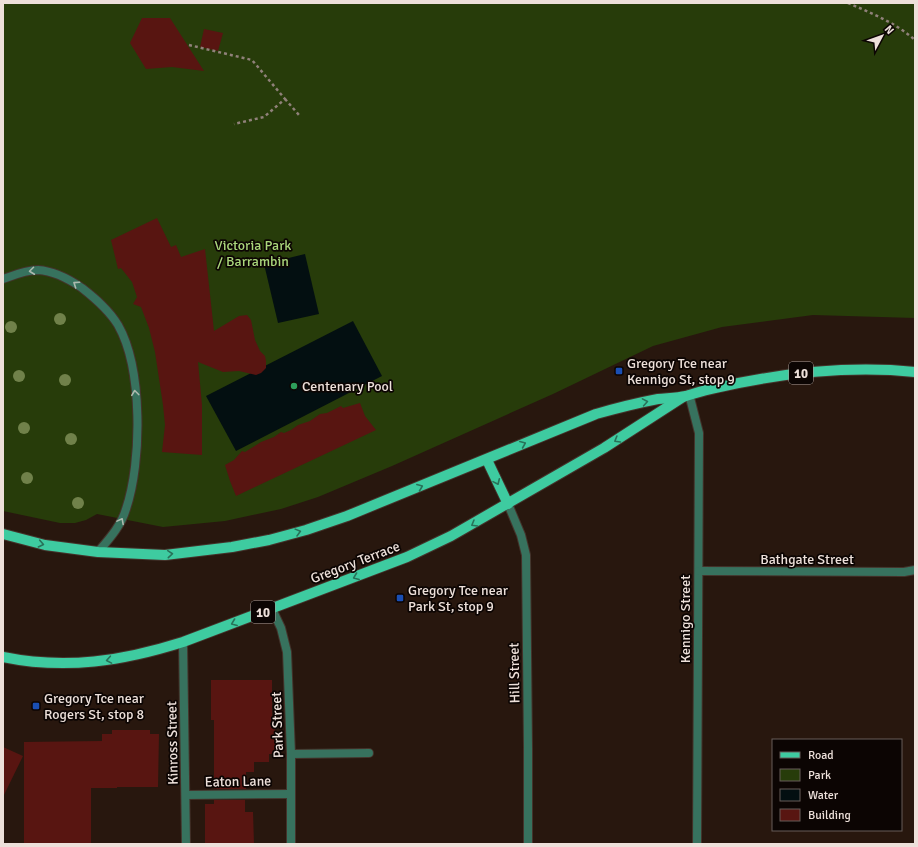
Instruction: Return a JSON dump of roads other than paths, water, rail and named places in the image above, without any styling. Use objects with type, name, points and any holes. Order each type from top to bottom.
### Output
[{"type":"main road","name":"Gregory Terrace","points":[[3,534],[45,545],[98,552],[165,555],[232,547],[269,540],[306,530],[347,516],[487,460],[596,414],[637,403],[687,395],[742,382],[806,372],[844,369],[881,369],[915,372]]},
{"type":"main road","name":"Gregory Terrace","points":[[3,657],[27,662],[89,662],[160,649],[272,609],[408,557],[451,536],[508,504],[628,434],[687,395]]},
{"type":"main road","points":[[487,460],[508,504]]},
{"type":"street","points":[[3,278],[38,270],[54,273],[68,278],[93,296],[104,307],[118,326],[130,356],[136,398],[136,462],[126,510],[117,529],[98,552]]},
{"type":"street","name":"Kennigo Street","points":[[687,395],[699,430],[697,844]]},
{"type":"street","name":"Hill Street","points":[[508,504],[521,535],[526,555],[528,844]]},
{"type":"street","name":"Bathgate Street","points":[[699,571],[904,572],[915,570]]},
{"type":"street","name":"Park Street","points":[[272,609],[286,647],[291,754],[290,844]]},
{"type":"street","name":"Kinross Street","points":[[183,642],[186,844]]},
{"type":"street","points":[[291,754],[369,753]]},
{"type":"street","name":"Eaton Lane","points":[[186,795],[291,794]]},
{"type":"water","points":[[305,254],[319,314],[278,323],[264,264]]},
{"type":"water","name":"Centenary Pool","points":[[353,321],[382,376],[236,451],[206,396]]},
{"type":"place","name":"Gregory Tce near Kennigo St, stop 9","points":[[619,371]]},
{"type":"place","name":"Centenary Pool","points":[[294,386]]},
{"type":"place","name":"Gregory Tce near Park St, stop 9","points":[[400,598]]},
{"type":"place","name":"Gregory Tce near Rogers St, stop 8","points":[[36,706]]},
{"type":"park label","name":"Victoria Park / Barrambin","points":[[253,254]]}]
